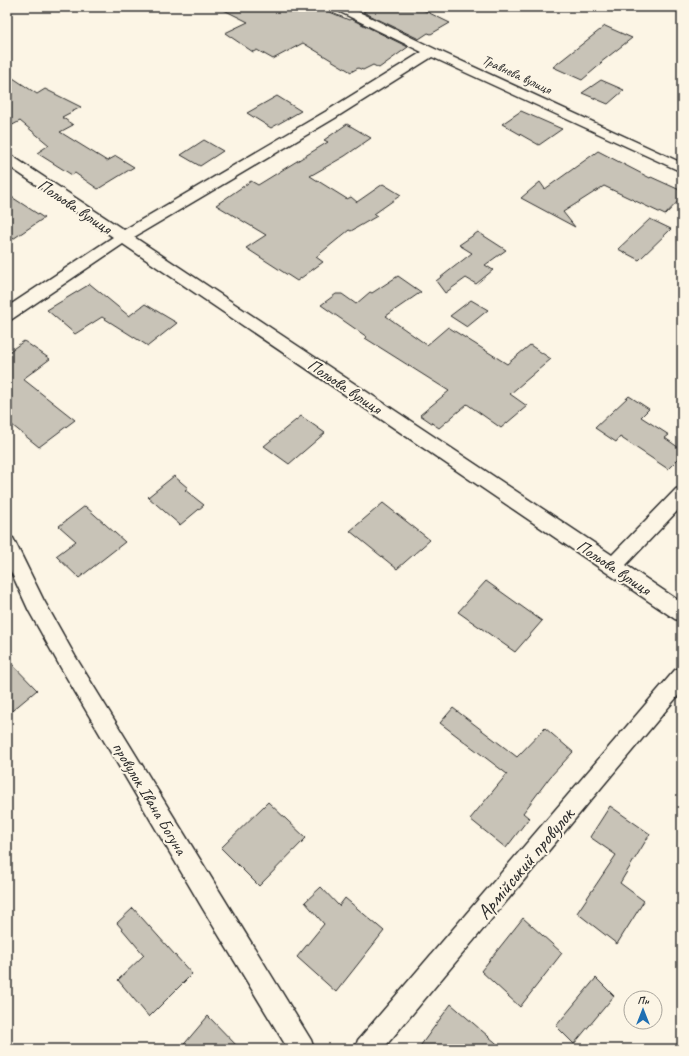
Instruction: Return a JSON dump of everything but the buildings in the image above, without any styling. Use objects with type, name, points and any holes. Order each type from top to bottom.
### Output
[{"type":"street","name":"Травнева вулиця","points":[[340,7],[431,52],[682,168]]},
{"type":"street","points":[[7,314],[122,238],[330,115],[431,52]]},
{"type":"street","name":"Польова вулиця","points":[[7,159],[122,238],[613,566],[682,614]]},
{"type":"street","points":[[613,566],[682,494]]},
{"type":"street","name":"провулок Івана Богуна","points":[[7,543],[36,605],[68,662],[211,901],[302,1049]]},
{"type":"street","name":"Армійський провулок","points":[[367,1049],[682,676]]}]
